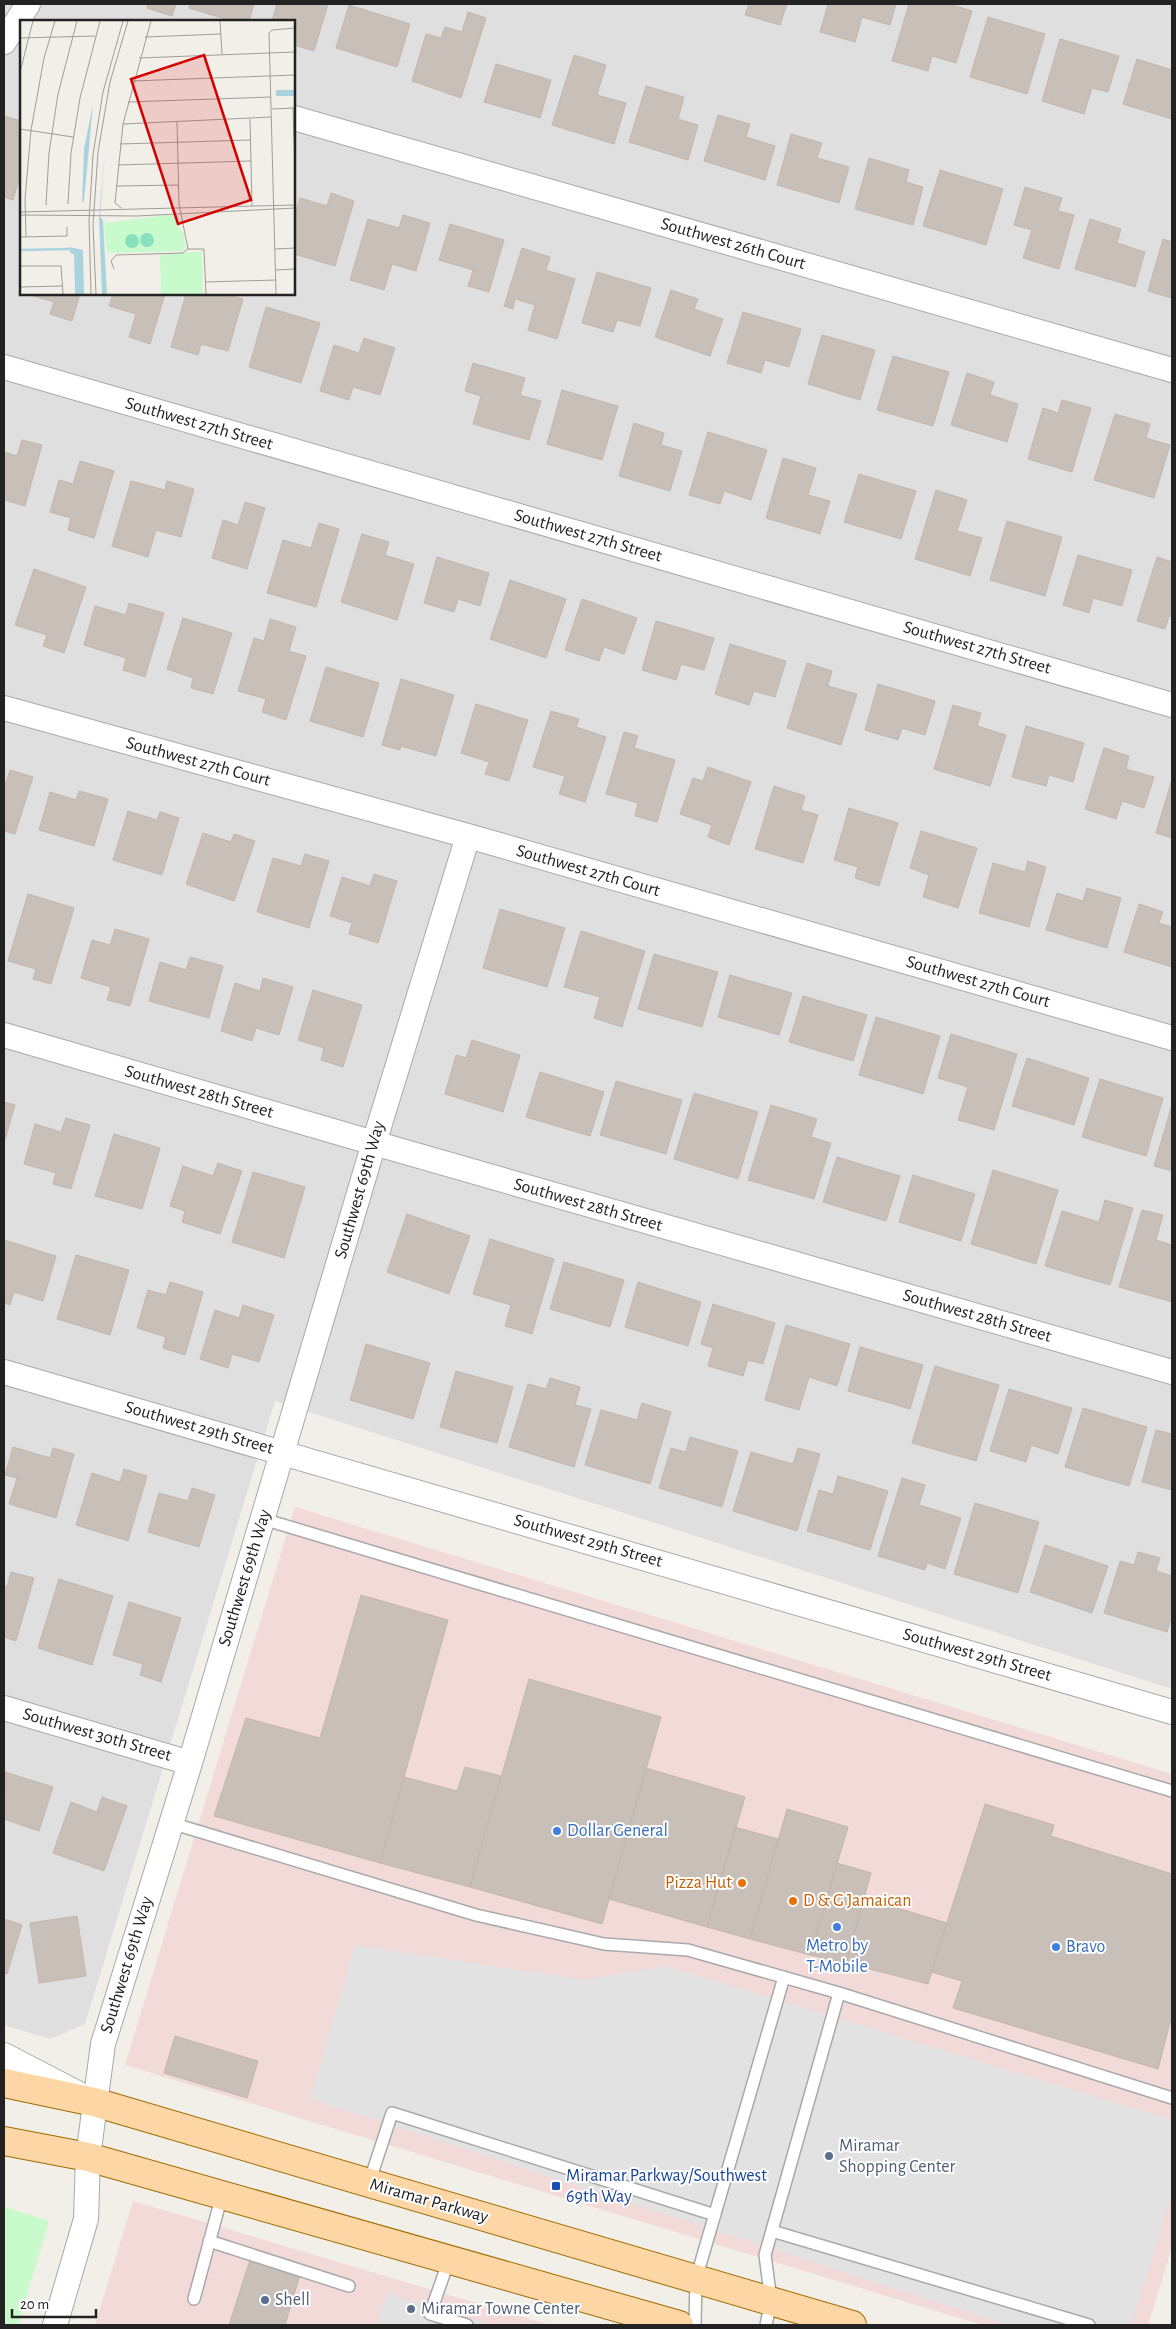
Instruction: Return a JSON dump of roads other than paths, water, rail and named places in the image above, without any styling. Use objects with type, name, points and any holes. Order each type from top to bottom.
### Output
[{"type":"main road","name":"Miramar Parkway","points":[[4,2083],[94,2102],[696,2279],[769,2313],[852,2325]]},
{"type":"main road","points":[[4,2141],[88,2157],[679,2325]]},
{"type":"street","points":[[20,20],[28,4]]},
{"type":"street","points":[[11,39],[20,20]]},
{"type":"street","name":"Southwest 26th Court","points":[[295,118],[1172,370]]},
{"type":"street","name":"Southwest 27th Street","points":[[4,368],[1172,704]]},
{"type":"street","name":"Southwest 27th Court","points":[[4,708],[468,836],[1172,1038]]},
{"type":"street","name":"Southwest 69th Way","points":[[55,2325],[86,2219],[88,2157],[103,2044],[284,1452],[374,1144],[468,836]]},
{"type":"street","name":"Southwest 28th Street","points":[[4,1035],[374,1144],[1172,1372]]},
{"type":"street","name":"Southwest 29th Street","points":[[4,1372],[1172,1712]]},
{"type":"street","name":"Southwest 30th Street","points":[[4,1708],[190,1763]]},
{"type":"street","points":[[4,2055],[94,2102]]},
{"type":"lane","points":[[263,1519],[1172,1791]]},
{"type":"lane","points":[[171,1823],[476,1915],[604,1944],[688,1950],[839,1993],[1172,2098]]},
{"type":"lane","points":[[695,2325],[696,2279],[784,1977]]},
{"type":"lane","points":[[769,2313],[765,2255],[839,1993]]},
{"type":"lane","points":[[369,2183],[392,2113],[715,2215]]},
{"type":"lane","points":[[194,2299],[222,2195]]},
{"type":"lane","points":[[772,2231],[1089,2325]]},
{"type":"lane","points":[[209,2241],[349,2286]]},
{"type":"lane","points":[[449,2260],[430,2314],[467,2325]]},
{"type":"place","name":"Dollar General","points":[[557,1831]]},
{"type":"place","name":"Pizza Hut","points":[[742,1883]]},
{"type":"place","name":"D & G Jamaican","points":[[793,1901]]},
{"type":"place","name":"Metro by T-Mobile","points":[[837,1927]]},
{"type":"place","name":"Bravo","points":[[1056,1947]]},
{"type":"place","name":"Miramar Shopping Center","points":[[829,2156]]},
{"type":"place","name":"Miramar Parkway/Southwest 69th Way","points":[[556,2186]]},
{"type":"place","name":"Shell","points":[[265,2300]]},
{"type":"place","name":"Miramar Towne Center","points":[[411,2309]]}]
